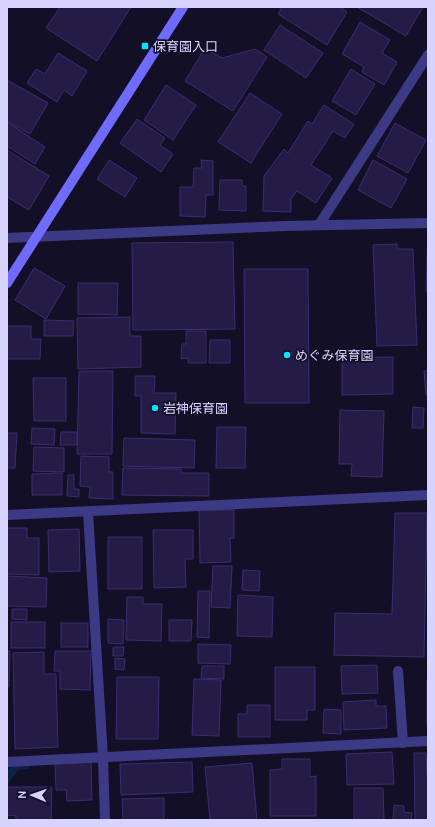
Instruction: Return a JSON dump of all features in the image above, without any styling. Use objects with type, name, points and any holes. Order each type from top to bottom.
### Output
[{"type":"street","points":[[7,283],[183,7]]},
{"type":"street","points":[[319,225],[428,55]]},
{"type":"street","points":[[7,238],[319,225],[428,223]]},
{"type":"street","points":[[7,515],[428,495]]},
{"type":"street","points":[[88,512],[103,758],[105,820]]},
{"type":"street","points":[[398,671],[403,742]]},
{"type":"street","points":[[7,762],[428,741]]},
{"type":"building","points":[[60,7],[131,7],[97,61],[46,28]]},
{"type":"building","points":[[282,7],[340,7],[347,12],[327,45],[278,14]]},
{"type":"building","points":[[357,7],[423,7],[406,36]]},
{"type":"building","points":[[360,22],[390,40],[382,53],[397,62],[384,85],[362,72],[364,67],[342,54]]},
{"type":"building","points":[[280,25],[323,53],[306,78],[264,50]]},
{"type":"building","points":[[205,48],[222,58],[255,49],[267,57],[233,111],[185,81]]},
{"type":"building","points":[[58,53],[87,71],[72,96],[64,90],[57,102],[27,83],[36,69],[45,74]]},
{"type":"building","points":[[351,69],[375,84],[356,115],[332,101]]},
{"type":"building","points":[[7,80],[48,103],[30,134],[7,121]]},
{"type":"building","points":[[166,85],[196,105],[173,140],[144,120]]},
{"type":"building","points":[[250,93],[282,114],[251,163],[218,142]]},
{"type":"building","points":[[324,105],[354,124],[345,138],[333,131],[311,165],[332,178],[316,203],[297,191],[291,199],[291,212],[263,211],[264,176],[284,149],[288,153],[308,121],[312,124]]},
{"type":"building","points":[[137,119],[165,138],[160,145],[173,154],[161,172],[120,143]]},
{"type":"building","points":[[7,122],[45,147],[35,164],[7,146]]},
{"type":"building","points":[[395,123],[426,140],[408,173],[377,156]]},
{"type":"building","points":[[7,150],[49,176],[29,210],[7,197]]},
{"type":"building","points":[[109,160],[137,178],[125,197],[97,179]]},
{"type":"building","points":[[201,160],[213,161],[213,195],[206,195],[205,217],[180,216],[180,187],[193,187],[194,168],[202,168]]},
{"type":"building","points":[[373,160],[407,179],[391,208],[358,190]]},
{"type":"building","points":[[220,180],[242,180],[242,186],[246,186],[246,211],[219,210]]},
{"type":"building","points":[[428,231],[428,291],[426,291]]},
{"type":"building","points":[[233,242],[235,329],[133,330],[132,243]]},
{"type":"building","points":[[397,244],[397,249],[413,249],[417,345],[377,346],[373,245]]},
{"type":"building","points":[[34,268],[65,286],[46,319],[15,300]]},
{"type":"building","points":[[244,269],[308,269],[309,403],[245,403]]},
{"type":"building","points":[[78,283],[118,283],[117,315],[78,314]]},
{"type":"building","points":[[130,317],[130,336],[141,336],[141,367],[78,369],[77,318]]},
{"type":"building","points":[[44,320],[74,321],[73,336],[44,336]]},
{"type":"building","points":[[7,326],[31,326],[31,339],[41,339],[40,359],[7,359]]},
{"type":"building","points":[[186,331],[206,331],[206,363],[188,363],[188,358],[181,359],[182,344],[186,344]]},
{"type":"building","points":[[210,340],[230,340],[230,363],[209,363]]},
{"type":"building","points":[[393,357],[393,394],[342,395],[342,358]]},
{"type":"building","points":[[79,371],[113,371],[112,454],[77,454]]},
{"type":"building","points":[[424,371],[428,371],[428,395],[426,395]]},
{"type":"building","points":[[135,376],[155,376],[154,393],[176,393],[175,434],[141,433],[141,396],[135,396]]},
{"type":"building","points":[[33,378],[66,378],[66,421],[34,421]]},
{"type":"building","points":[[413,407],[424,408],[423,428],[412,428]]},
{"type":"building","points":[[340,410],[384,411],[382,477],[351,476],[352,464],[339,464]]},
{"type":"building","points":[[217,427],[246,427],[245,468],[216,468]]},
{"type":"building","points":[[32,428],[55,429],[54,445],[31,444]]},
{"type":"building","points":[[61,432],[77,432],[77,445],[60,445]]},
{"type":"building","points":[[7,433],[17,433],[15,468],[7,468]]},
{"type":"building","points":[[124,438],[195,440],[194,468],[123,466]]},
{"type":"building","points":[[34,447],[64,448],[64,472],[33,471]]},
{"type":"building","points":[[81,456],[109,457],[109,472],[113,472],[113,499],[89,498],[90,487],[80,486]]},
{"type":"building","points":[[123,468],[181,469],[181,473],[209,473],[209,496],[122,495]]},
{"type":"building","points":[[62,473],[62,495],[32,495],[32,474]]},
{"type":"building","points":[[68,475],[74,475],[74,489],[79,489],[79,497],[67,496]]},
{"type":"building","points":[[199,510],[234,510],[234,538],[230,538],[231,562],[200,563]]},
{"type":"building","points":[[395,513],[427,513],[424,657],[334,655],[335,613],[392,614]]},
{"type":"building","points":[[7,528],[27,528],[27,538],[39,538],[39,575],[7,574]]},
{"type":"building","points":[[79,529],[80,571],[49,572],[48,530]]},
{"type":"building","points":[[153,530],[193,530],[193,559],[185,559],[186,587],[154,588]]},
{"type":"building","points":[[108,537],[142,537],[142,589],[108,589]]},
{"type":"building","points":[[213,566],[232,566],[230,608],[211,607]]},
{"type":"building","points":[[243,570],[260,571],[259,591],[242,590]]},
{"type":"building","points":[[7,576],[47,578],[46,607],[7,606]]},
{"type":"building","points":[[198,591],[210,591],[209,638],[197,637]]},
{"type":"building","points":[[238,595],[273,597],[272,637],[237,636]]},
{"type":"building","points":[[127,597],[143,597],[143,604],[162,604],[161,641],[126,640]]},
{"type":"building","points":[[12,609],[27,609],[27,620],[12,619]]},
{"type":"building","points":[[108,619],[124,620],[123,644],[108,643]]},
{"type":"building","points":[[169,620],[192,620],[191,641],[169,641]]},
{"type":"building","points":[[11,622],[45,622],[45,648],[11,648]]},
{"type":"building","points":[[61,623],[88,623],[88,647],[61,647]]},
{"type":"building","points":[[198,644],[231,645],[230,664],[198,663]]},
{"type":"building","points":[[113,647],[124,647],[123,656],[113,656]]},
{"type":"building","points":[[7,651],[10,651],[9,687],[7,687]]},
{"type":"building","points":[[55,651],[91,651],[90,690],[60,689],[60,671],[54,671]]},
{"type":"building","points":[[44,652],[44,674],[56,674],[58,747],[15,749],[13,653]]},
{"type":"building","points":[[115,658],[125,659],[124,670],[115,669]]},
{"type":"building","points":[[377,665],[378,693],[342,694],[341,666]]},
{"type":"building","points":[[202,666],[224,666],[224,679],[201,678]]},
{"type":"building","points":[[275,667],[315,667],[315,710],[307,710],[307,720],[275,720]]},
{"type":"building","points":[[117,677],[159,677],[158,739],[116,739]]},
{"type":"building","points":[[194,679],[221,680],[219,736],[192,735]]},
{"type":"building","points":[[428,681],[428,725],[427,725]]},
{"type":"building","points":[[376,700],[376,706],[386,706],[387,728],[344,730],[343,702]]},
{"type":"building","points":[[247,705],[270,705],[270,737],[238,737],[238,714],[247,714]]},
{"type":"building","points":[[324,709],[341,710],[341,734],[323,733]]},
{"type":"building","points":[[392,752],[394,784],[347,785],[346,754]]},
{"type":"building","points":[[414,753],[426,753],[428,775],[428,820],[415,820]]},
{"type":"building","points":[[282,759],[310,759],[310,777],[316,776],[316,816],[270,816],[270,770],[282,769]]},
{"type":"building","points":[[91,762],[92,800],[67,801],[66,790],[56,790],[55,764]]},
{"type":"building","points":[[192,762],[193,792],[121,795],[120,764]]},
{"type":"building","points":[[252,763],[257,820],[210,820],[205,767]]},
{"type":"building","points":[[7,787],[52,787],[51,820],[16,820],[16,816],[7,815]]},
{"type":"building","points":[[354,788],[383,788],[384,820],[354,820]]},
{"type":"building","points":[[164,798],[164,820],[123,820],[122,799]]},
{"type":"building","points":[[394,805],[404,806],[404,812],[412,813],[411,820],[393,820]]},
{"type":"waterway","points":[[7,779],[16,766],[26,765]]},
{"type":"place","name":"保育園入口","points":[[145,46]]},
{"type":"place","name":"めぐみ保育園","points":[[287,355]]},
{"type":"place","name":"岩神保育園","points":[[155,408]]}]
